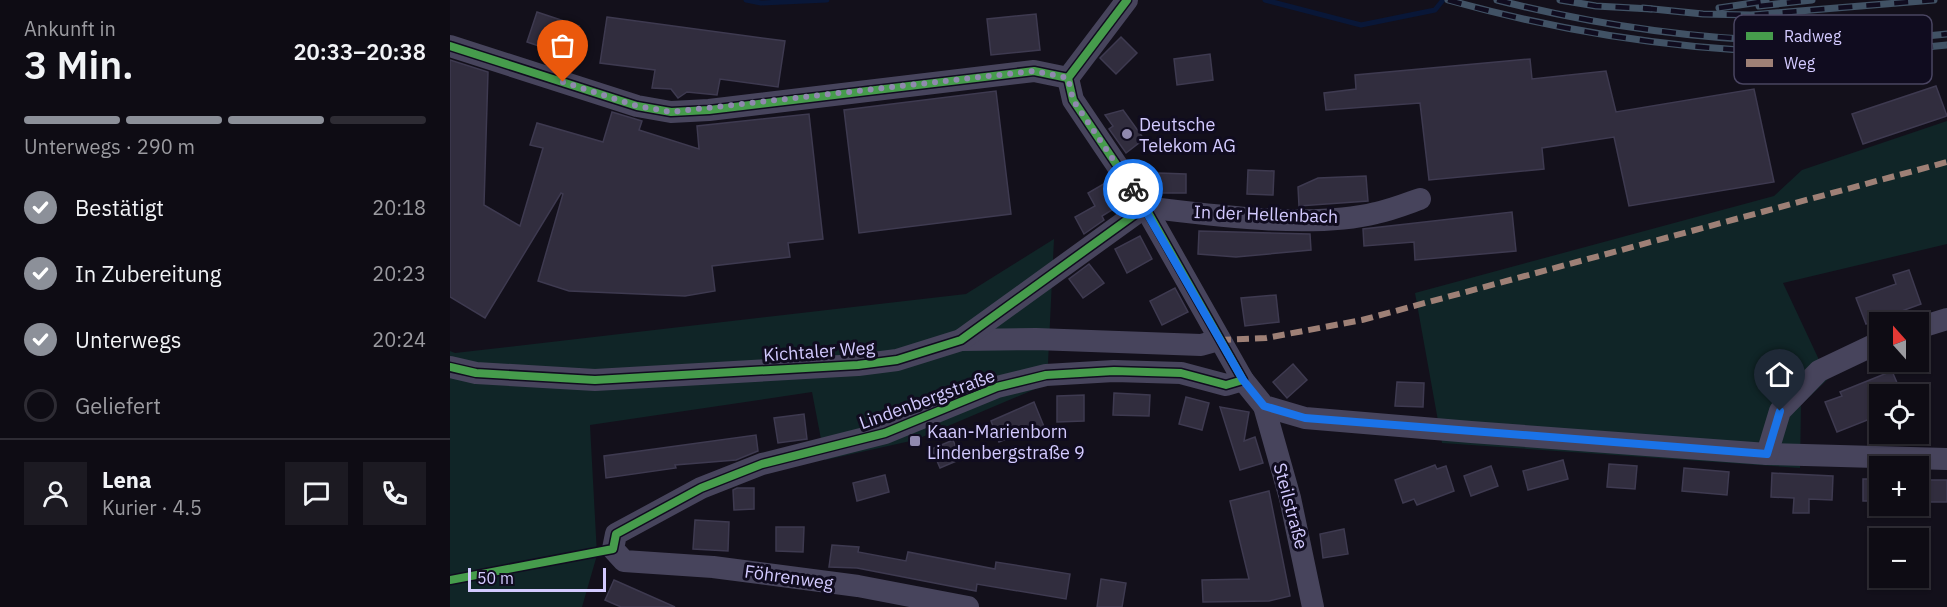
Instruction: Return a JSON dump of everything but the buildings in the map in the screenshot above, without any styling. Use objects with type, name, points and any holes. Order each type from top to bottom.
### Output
[{"type":"street","points":[[1127,0],[1068,78],[1073,100],[1145,207],[1219,340],[1243,380],[1264,406],[1305,418],[1767,454],[1947,459]]},
{"type":"street","points":[[450,46],[637,106],[671,112],[1034,71],[1068,78]]},
{"type":"street","name":"In der Hellenbach","points":[[1145,207],[1244,217],[1322,220],[1375,214],[1420,199]]},
{"type":"street","name":"Kichtaler Weg","points":[[961,340],[1145,207]]},
{"type":"street","points":[[1929,325],[1947,319]]},
{"type":"street","name":"Kichtaler Weg","points":[[450,367],[476,373],[595,380],[858,365],[897,360],[961,340],[1036,339],[1202,345],[1219,340]]},
{"type":"street","points":[[1767,454],[1780,411],[1819,371],[1869,347]]},
{"type":"street","name":"Lindenbergstraße","points":[[613,549],[616,534],[701,488],[762,464],[885,434],[997,387],[1046,375],[1114,371],[1180,373],[1226,385],[1243,380]]},
{"type":"street","name":"Steilstraße","points":[[1264,406],[1290,498],[1314,607]]},
{"type":"street","name":"Föhrenweg","points":[[613,549],[624,561],[714,567],[858,586],[968,607]]},
{"type":"green space","points":[[1947,121],[1947,244],[1783,283],[1828,379],[1801,405],[1800,468],[1442,443],[1415,293],[1774,196],[1802,170]]},
{"type":"green space","points":[[1054,239],[1047,384],[915,440],[825,460],[812,392],[590,425],[597,555],[582,607],[450,607],[450,351],[455,353],[966,294]]},
{"type":"waterway","points":[[746,0],[761,3],[827,0]]},
{"type":"waterway","points":[[1265,0],[1361,25],[1435,10],[1443,0]]},
{"type":"railway","points":[[1448,0],[1570,29],[1632,39],[1734,49]]},
{"type":"railway","points":[[1497,0],[1552,13],[1664,32],[1734,38]]},
{"type":"railway","points":[[1560,0],[1596,6],[1651,9]]},
{"type":"railway","points":[[1759,6],[1812,0]]},
{"type":"railway","points":[[1643,8],[1703,14],[1751,15],[1934,0]]},
{"type":"railway","points":[[1719,8],[1766,1]]},
{"type":"railway","points":[[1932,35],[1947,34]]},
{"type":"railway","points":[[1932,46],[1947,45]]},
{"type":"marked path","points":[[1219,340],[1266,338],[1362,320],[1947,162]]},
{"type":"cycle path","points":[[450,580],[613,549],[616,534],[701,488],[762,464],[885,433],[997,387],[1046,375],[1114,371],[1181,373],[1226,385],[1243,380],[1145,207],[1073,100],[1068,78],[1127,0]]},
{"type":"cycle path","points":[[450,46],[637,106],[671,112],[709,110],[1034,71],[1068,78]]},
{"type":"cycle path","points":[[450,367],[476,373],[595,380],[858,365],[897,360],[961,340],[1145,207]]},
{"type":"way so far","points":[[563,82],[637,106],[671,112],[709,110],[1034,71],[1068,78],[1073,100],[1133,189]]},
{"type":"place","name":"Deutsche Telekom AG","points":[[1127,134]]},
{"type":"place","name":"Kaan-Marienborn Lindenbergstraße 9","points":[[915,441]]},
{"type":"route","points":[[1133,189],[1243,380],[1264,406],[1305,418],[1767,454],[1780,411]]}]
